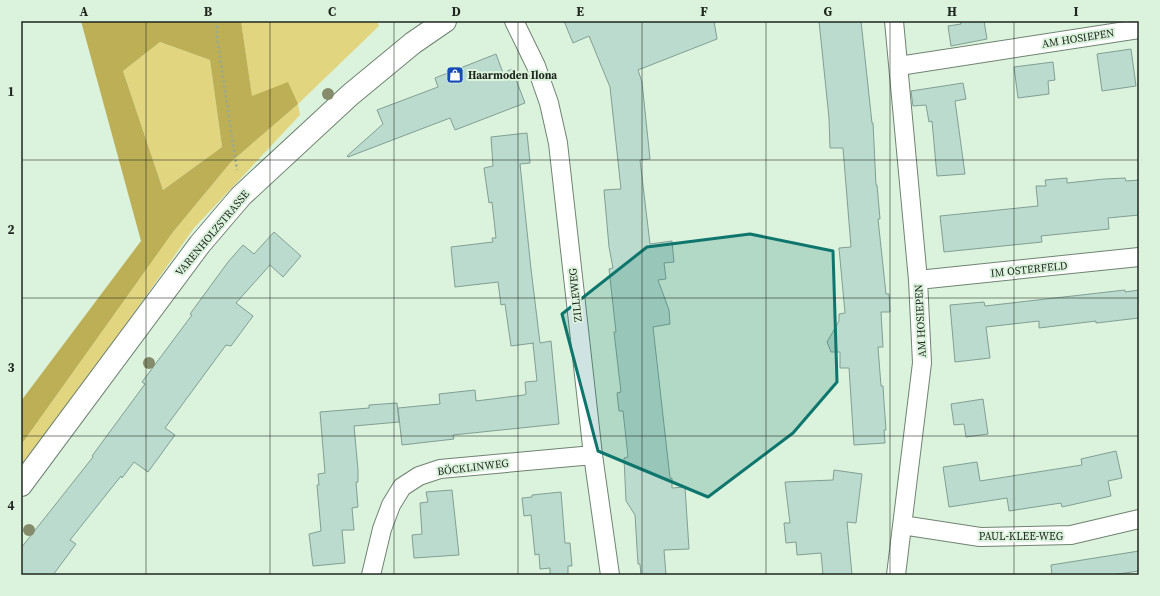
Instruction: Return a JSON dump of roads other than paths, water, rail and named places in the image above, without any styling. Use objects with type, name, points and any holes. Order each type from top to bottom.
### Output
[{"type":"street","name":"VARENHOLZSTRASSE","points":[[21,485],[200,244],[240,196],[350,95],[413,42],[445,21]]},
{"type":"street","name":"ZILLEWEG","points":[[514,21],[536,66],[549,103],[558,143],[593,455],[610,575]]},
{"type":"street","name":"AM HOSIEPEN","points":[[894,21],[918,280],[922,363],[896,575]]},
{"type":"street","name":"AM HOSIEPEN","points":[[899,66],[1139,29]]},
{"type":"street","name":"IM OSTERFELD","points":[[918,280],[1139,257]]},
{"type":"street","name":"BÖCKLINWEG","points":[[371,575],[382,530],[391,505],[402,487],[419,476],[440,469],[593,455]]},
{"type":"street","name":"PAUL-KLEE-WEG","points":[[902,525],[980,537],[1071,535],[1139,519]]},
{"type":"place","name":"Haarmoden Ilona","points":[[455,75]]}]
